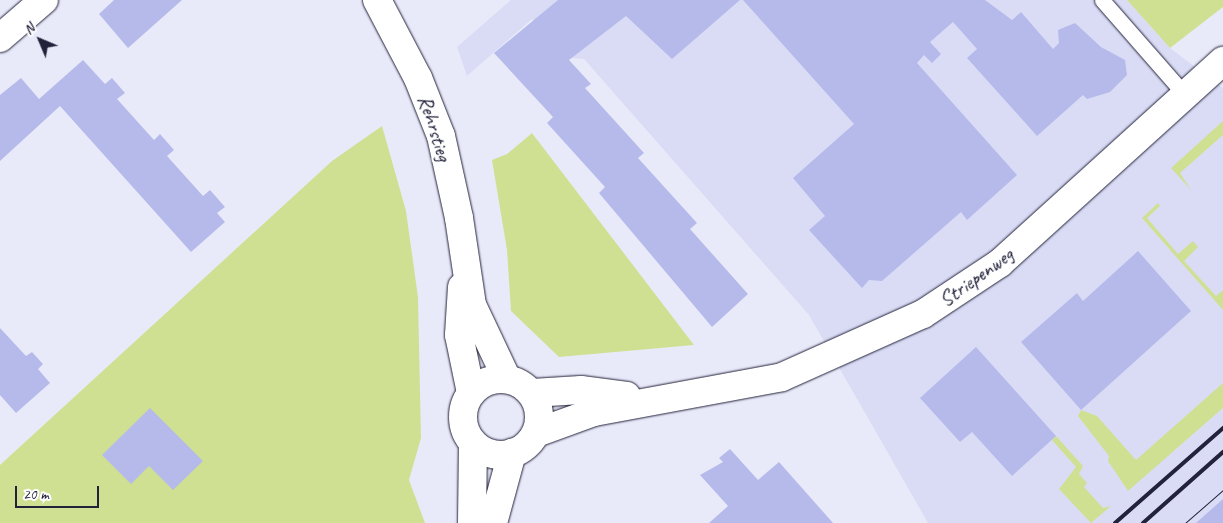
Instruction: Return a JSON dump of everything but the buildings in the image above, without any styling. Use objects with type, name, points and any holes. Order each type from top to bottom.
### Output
[{"type":"street","points":[[0,38],[44,0]]},
{"type":"street","name":"Rehrstieg","points":[[377,0],[418,78],[441,136],[472,305],[507,379]]},
{"type":"street","name":"Striepenweg","points":[[536,433],[594,412],[676,399],[782,377],[923,314],[1000,263],[1187,97],[1223,61]]},
{"type":"street","name":"Rehrstieg","points":[[465,266],[459,335],[470,394]]},
{"type":"street","points":[[472,523],[473,443],[463,424],[470,394],[487,381],[507,379],[532,394],[539,411],[536,433],[512,453],[493,523]]},
{"type":"street","name":"Striepenweg","points":[[532,394],[581,390],[676,399]]},
{"type":"street","points":[[473,443],[491,454],[512,453]]},
{"type":"lane","points":[[1102,0],[1187,97]]},
{"type":"shaded area","points":[[511,0],[1127,0],[1170,48],[1223,88],[1223,396],[1128,490],[1223,408],[1223,523],[928,523],[809,315],[584,59],[572,58],[532,19],[467,76],[457,47]]},
{"type":"green space","points":[[1127,0],[1223,0],[1223,7],[1170,48]]},
{"type":"green space","points":[[1223,121],[1223,135],[1180,173],[1191,190],[1171,168]]},
{"type":"green space","points":[[382,126],[406,211],[418,297],[421,438],[409,480],[425,523],[0,523],[0,465],[332,161]]},
{"type":"green space","points":[[532,133],[694,345],[559,357],[511,311],[507,250],[492,160],[507,154]]},
{"type":"green space","points":[[1158,203],[1160,206],[1147,218],[1178,254],[1193,241],[1198,247],[1184,261],[1216,296],[1223,290],[1223,310],[1142,218]]},
{"type":"green space","points":[[1223,383],[1223,408],[1128,491],[1108,461],[1109,456],[1078,416],[1081,410],[1097,416],[1136,460]]},
{"type":"green space","points":[[1056,436],[1083,466],[1079,474],[1087,483],[1084,487],[1103,508],[1111,506],[1091,523],[1059,489],[1076,467],[1052,440]]},
{"type":"tram line","points":[[1185,523],[1223,490]]},
{"type":"railway","points":[[1115,523],[1223,428]]},
{"type":"railway","points":[[1143,523],[1223,452]]}]
